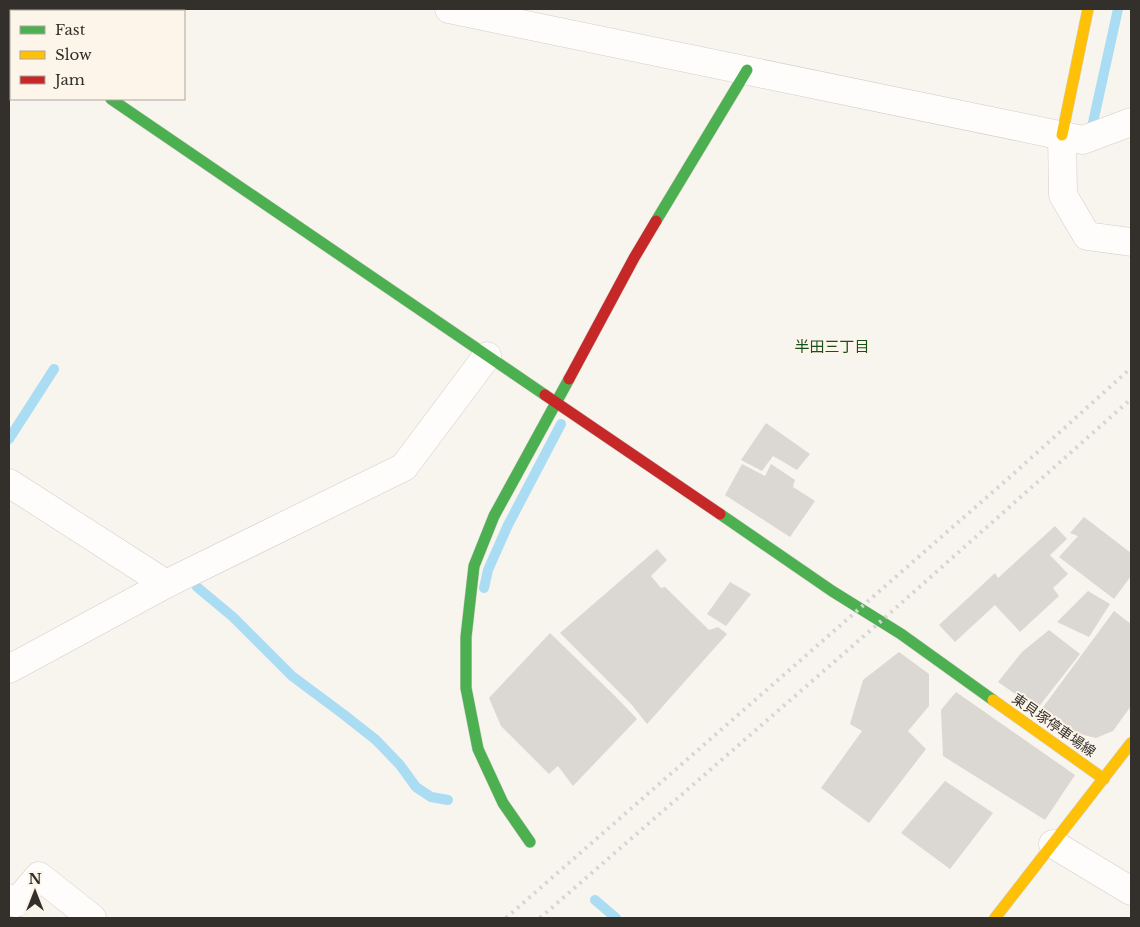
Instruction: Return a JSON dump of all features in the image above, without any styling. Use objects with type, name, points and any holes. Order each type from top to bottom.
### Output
[{"type":"street","points":[[449,9],[1083,140],[1131,122]]},
{"type":"street","points":[[1088,9],[1062,135],[1063,195],[1087,236],[1131,242]]},
{"type":"street","points":[[530,842],[503,803],[478,749],[466,688],[466,637],[474,566],[494,516],[634,258],[747,70]]},
{"type":"street","name":"東貝塚停車場線","points":[[112,100],[832,591],[901,634],[1104,778]]},
{"type":"street","points":[[9,669],[166,584],[404,467],[487,356]]},
{"type":"street","points":[[9,483],[166,584]]},
{"type":"street","points":[[995,918],[1131,743]]},
{"type":"street","points":[[1054,844],[1131,891]]},
{"type":"street","points":[[9,898],[16,903],[39,876],[92,918]]},
{"type":"building","points":[[766,423],[810,454],[797,470],[773,456],[762,471],[741,460]]},
{"type":"building","points":[[742,464],[765,476],[771,464],[795,480],[793,487],[815,501],[790,537],[725,495]]},
{"type":"building","points":[[1084,517],[1131,553],[1131,576],[1114,599],[1059,557],[1078,536],[1070,533]]},
{"type":"building","points":[[1055,526],[1067,539],[1050,555],[1068,574],[1053,588],[1059,596],[1020,632],[995,605],[955,642],[939,625],[995,573],[998,578]]},
{"type":"building","points":[[657,549],[667,560],[651,576],[661,588],[665,587],[709,630],[718,627],[727,634],[647,724],[632,705],[560,633]]},
{"type":"building","points":[[730,582],[751,594],[726,626],[707,614]]},
{"type":"building","points":[[1088,591],[1110,604],[1089,637],[1057,622]]},
{"type":"building","points":[[1114,611],[1131,624],[1131,706],[1113,731],[1096,738],[1071,732],[1041,710]]},
{"type":"building","points":[[1049,630],[1080,654],[1037,709],[998,682],[1022,652]]},
{"type":"building","points":[[550,633],[637,719],[573,786],[558,766],[549,774],[501,726],[489,698]]},
{"type":"building","points":[[899,652],[929,674],[929,706],[908,731],[926,749],[869,823],[821,788],[862,731],[850,724],[863,680]]},
{"type":"building","points":[[956,692],[1075,775],[1045,820],[943,756],[941,710]]},
{"type":"building","points":[[945,781],[993,813],[950,869],[901,833]]},
{"type":"waterway","points":[[1092,127],[1118,9]]},
{"type":"waterway","points":[[9,439],[54,369]]},
{"type":"waterway","points":[[484,588],[488,570],[508,525],[561,424]]},
{"type":"waterway","points":[[197,587],[233,617],[292,676],[376,740],[400,765],[416,787],[431,797],[448,800]]},
{"type":"waterway","points":[[595,900],[616,918]]},
{"type":"railway","points":[[506,918],[1011,476],[1131,368]]},
{"type":"railway","points":[[540,918],[880,622],[1131,399]]},
{"type":"traffic: fast","points":[[656,221],[747,70]]},
{"type":"traffic: fast","points":[[112,100],[545,395]]},
{"type":"traffic: fast","points":[[530,842],[503,803],[478,749],[466,688],[466,637],[474,566],[494,516],[569,379]]},
{"type":"traffic: fast","points":[[720,514],[832,591],[901,634],[993,700]]},
{"type":"traffic: slow","points":[[1062,135],[1088,9]]},
{"type":"traffic: slow","points":[[993,700],[1104,779]]},
{"type":"traffic: slow","points":[[995,918],[1131,743]]},
{"type":"traffic: jam","points":[[569,379],[656,221]]},
{"type":"traffic: jam","points":[[545,395],[720,514]]},
{"type":"district","name":"半田三丁目","points":[[832,346]]}]
